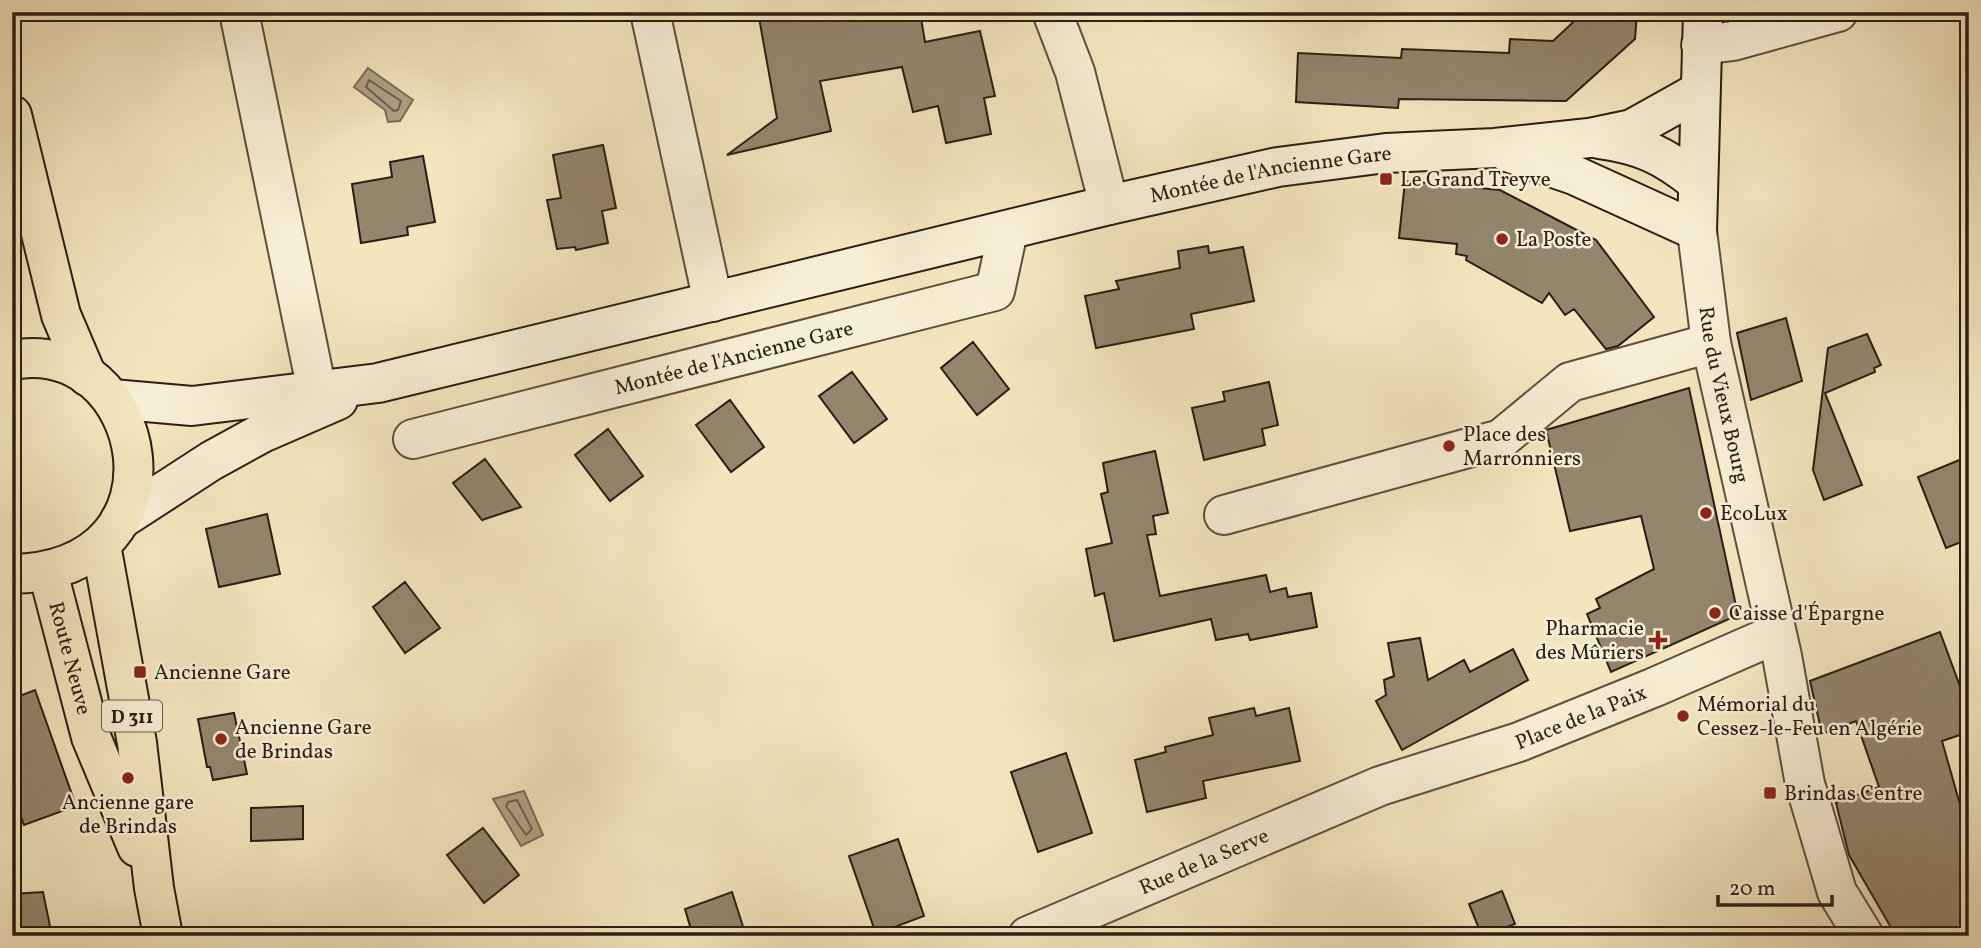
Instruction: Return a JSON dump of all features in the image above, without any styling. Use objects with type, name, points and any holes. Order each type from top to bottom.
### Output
[{"type":"main road","points":[[12,115],[61,316],[99,388],[128,428],[135,459],[132,491],[111,532],[76,562],[30,573]]},
{"type":"main road","points":[[12,360],[56,362],[99,388]]},
{"type":"main road","name":"D 311","points":[[111,532],[154,888],[163,936]]},
{"type":"main road","name":"Route Neuve","points":[[30,573],[92,737],[154,888]]},
{"type":"street","points":[[239,12],[317,391]]},
{"type":"street","points":[[650,12],[713,302]]},
{"type":"street","points":[[1052,12],[1075,72],[1109,205]]},
{"type":"street","points":[[1702,29],[1733,41],[1838,12]]},
{"type":"street","name":"Rue du Vieux Bourg","points":[[1702,29],[1698,231],[1711,343],[1776,634],[1805,785],[1837,892],[1864,936]]},
{"type":"street","name":"Montée de l'Ancienne Gare","points":[[99,388],[192,407],[378,383],[1109,205],[1279,167],[1386,153],[1495,148],[1589,138],[1632,129],[1700,91]]},
{"type":"street","name":"Montée de l'Ancienne Gare","points":[[1589,138],[1633,143],[1667,158],[1697,182]]},
{"type":"street","name":"Montée de l'Ancienne Gare","points":[[1495,148],[1574,175],[1698,231]]},
{"type":"street","name":"Montée de l'Ancienne Gare","points":[[412,439],[995,291],[1007,231]]},
{"type":"street","points":[[1224,515],[1501,439],[1570,382],[1711,343]]},
{"type":"street","name":"Montée de l'Ancienne Gare","points":[[111,532],[211,461],[262,433],[378,383]]},
{"type":"street","name":"Place de la Paix","points":[[1380,786],[1657,697],[1776,634]]},
{"type":"street","name":"Rue de la Serve","points":[[1028,936],[1112,903],[1380,786]]},
{"type":"water","points":[[368,68],[413,100],[400,121],[388,122],[385,110],[354,87]]},
{"type":"water","points":[[524,791],[543,835],[521,846],[493,799]]},
{"type":"building","points":[[758,12],[920,12],[925,42],[980,31],[995,96],[984,98],[991,134],[946,143],[938,106],[913,112],[902,67],[820,81],[831,131],[727,155],[777,118]]},
{"type":"building","points":[[1584,12],[1637,12],[1635,39],[1566,101],[1399,99],[1398,108],[1296,102],[1298,53],[1401,58],[1402,49],[1509,53],[1510,39],[1553,41]]},
{"type":"building","points":[[603,145],[616,208],[602,211],[608,243],[576,250],[575,247],[557,249],[547,200],[561,198],[553,155]]},
{"type":"building","points":[[423,156],[435,222],[407,227],[408,235],[361,243],[352,184],[392,177],[390,162]]},
{"type":"building","points":[[1405,181],[1500,190],[1596,240],[1654,317],[1618,346],[1606,349],[1574,309],[1565,315],[1549,293],[1542,303],[1466,260],[1467,256],[1456,254],[1457,244],[1399,238]]},
{"type":"building","points":[[1208,246],[1209,253],[1243,247],[1254,301],[1191,314],[1194,329],[1096,348],[1085,296],[1119,289],[1116,281],[1180,268],[1178,251]]},
{"type":"building","points":[[1786,318],[1802,381],[1751,400],[1737,333]]},
{"type":"building","points":[[1867,334],[1881,365],[1874,368],[1875,372],[1825,393],[1862,485],[1824,500],[1813,470],[1828,348]]},
{"type":"building","points":[[973,342],[1009,389],[977,415],[941,368]]},
{"type":"building","points":[[852,372],[887,419],[854,443],[819,396]]},
{"type":"building","points":[[1269,382],[1278,425],[1262,429],[1265,445],[1204,460],[1192,408],[1225,401],[1223,392]]},
{"type":"building","points":[[1689,388],[1738,615],[1611,672],[1587,614],[1600,608],[1596,599],[1654,569],[1641,516],[1570,531],[1546,430]]},
{"type":"building","points":[[730,400],[764,447],[731,472],[696,425]]},
{"type":"building","points":[[608,429],[643,476],[610,501],[575,455]]},
{"type":"building","points":[[1155,451],[1168,513],[1153,516],[1156,534],[1147,535],[1160,596],[1266,575],[1270,592],[1286,588],[1288,597],[1311,593],[1317,627],[1250,640],[1248,634],[1216,640],[1211,619],[1114,641],[1104,593],[1095,596],[1086,549],[1112,543],[1101,494],[1108,492],[1103,463]]},
{"type":"building","points":[[1969,456],[1969,539],[1946,548],[1918,477]]},
{"type":"building","points":[[485,459],[521,507],[482,520],[453,483]]},
{"type":"building","points":[[267,514],[280,574],[219,587],[206,529]]},
{"type":"building","points":[[405,582],[440,628],[405,653],[373,607]]},
{"type":"building","points":[[1940,632],[1961,689],[1969,686],[1969,732],[1942,741],[1961,808],[1969,805],[1969,936],[1896,936],[1849,855],[1836,803],[1879,787],[1856,721],[1822,734],[1810,681]]},
{"type":"building","points":[[1420,638],[1428,680],[1464,660],[1470,672],[1513,649],[1528,680],[1402,750],[1376,701],[1386,695],[1384,680],[1394,676],[1388,643]]},
{"type":"building","points":[[35,690],[76,806],[24,825],[12,791],[12,699]]},
{"type":"building","points":[[1254,708],[1256,716],[1289,708],[1300,761],[1203,781],[1206,798],[1147,812],[1135,760],[1166,752],[1165,747],[1213,735],[1209,718]]},
{"type":"building","name":"Ancienne Gare de Brindas","points":[[234,713],[247,774],[213,780],[210,767],[207,767],[198,719]]},
{"type":"building","points":[[1066,753],[1092,833],[1038,852],[1011,772]]},
{"type":"building","points":[[303,806],[303,839],[251,841],[251,808]]},
{"type":"building","points":[[483,828],[519,875],[484,903],[447,855]]},
{"type":"building","points":[[898,839],[924,916],[876,934],[849,856]]},
{"type":"building","points":[[1502,891],[1515,924],[1482,936],[1469,904]]},
{"type":"building","points":[[43,892],[52,936],[12,936],[12,894]]},
{"type":"building","points":[[732,892],[746,936],[693,936],[685,909]]},
{"type":"place","name":"Le Grand Treyve","points":[[1386,179]]},
{"type":"place","name":"La Poste","points":[[1502,239]]},
{"type":"place","name":"Place des Marronniers","points":[[1449,446]]},
{"type":"place","name":"EcoLux","points":[[1706,513]]},
{"type":"place","name":"Caisse d'Épargne","points":[[1715,613]]},
{"type":"place","name":"Pharmacie des Mûriers","points":[[1658,640]]},
{"type":"place","name":"Ancienne Gare","points":[[140,672]]},
{"type":"place","name":"Mémorial du Cessez-le-Feu en Algérie","points":[[1683,716]]},
{"type":"place","name":"Ancienne Gare de Brindas","points":[[221,739]]},
{"type":"place","name":"Ancienne gare de Brindas","points":[[128,778]]},
{"type":"place","name":"Brindas Centre","points":[[1770,793]]}]
